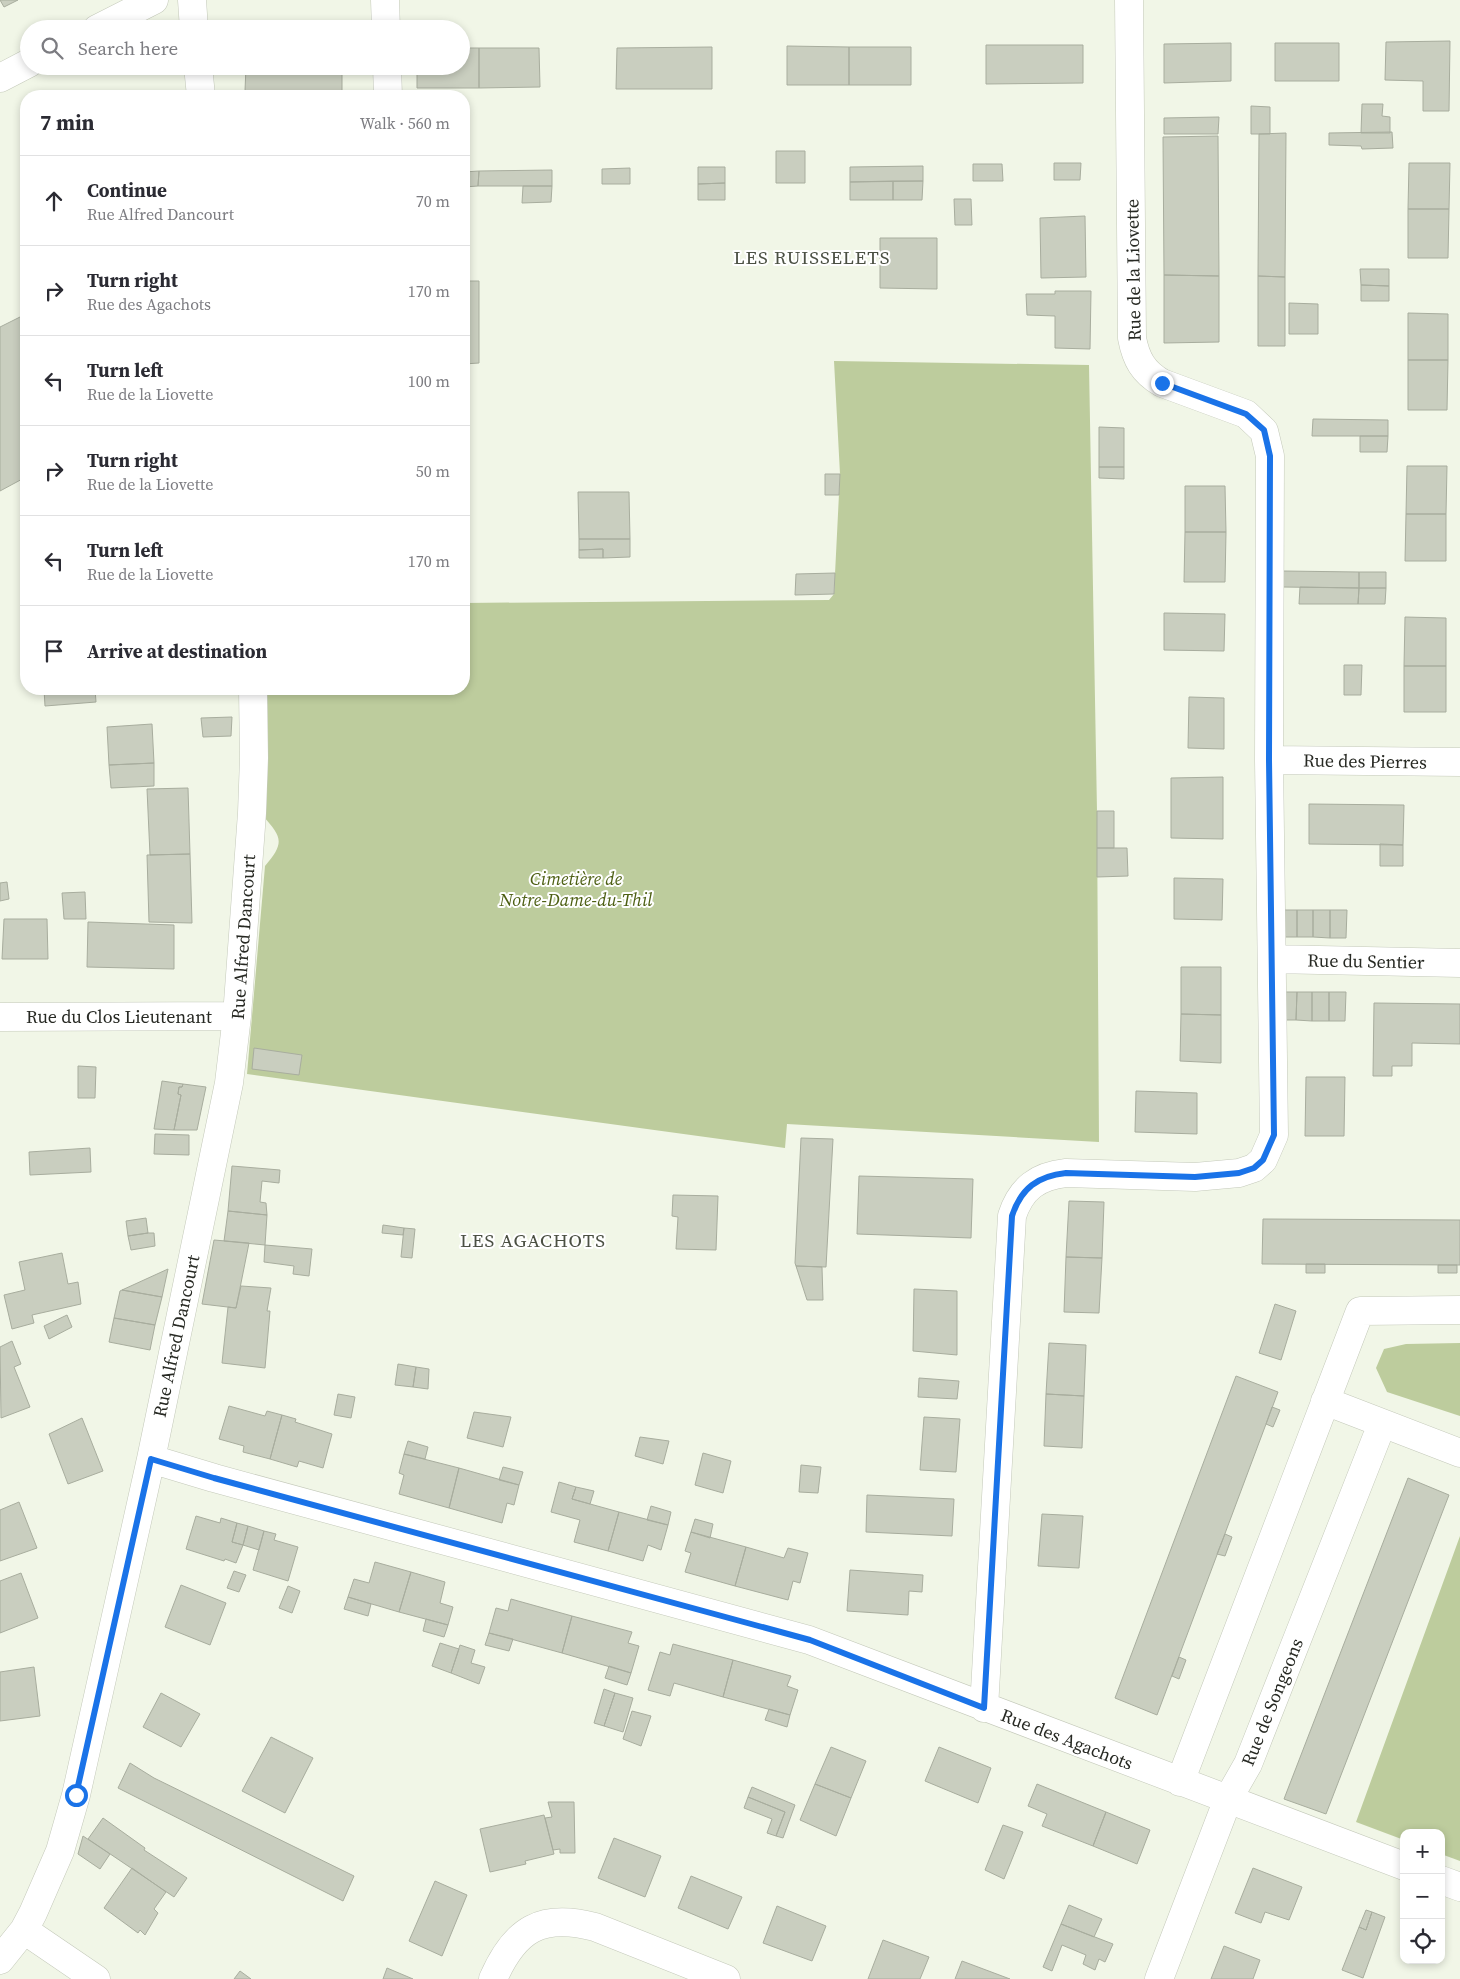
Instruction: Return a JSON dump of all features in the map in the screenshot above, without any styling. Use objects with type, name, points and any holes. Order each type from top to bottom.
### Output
[{"type":"street","points":[[115,20],[154,0]]},
{"type":"street","points":[[192,0],[193,20]]},
{"type":"street","points":[[385,0],[386,20]]},
{"type":"street","name":"Rue de la Liovette","points":[[984,1708],[1012,1216],[1016,1203],[1022,1193],[1028,1188],[1042,1178],[1052,1174],[1219,1176],[1254,1168],[1263,1160],[1274,1135],[1269,760],[1270,456],[1264,430],[1246,414],[1162,383],[1151,377],[1142,367],[1135,354],[1132,338],[1129,0]]},
{"type":"street","points":[[0,78],[20,68]]},
{"type":"street","points":[[199,75],[200,90]]},
{"type":"street","points":[[387,75],[388,90]]},
{"type":"street","name":"Rue Alfred Dancourt","points":[[0,1960],[24,1930],[51,1875],[76,1795],[151,1459],[229,1083],[237,1016],[252,813],[253,695]]},
{"type":"street","name":"Rue des Pierres","points":[[1269,760],[1460,762]]},
{"type":"street","name":"Rue du Sentier","points":[[1272,959],[1460,963]]},
{"type":"street","name":"Rue du Clos Lieutenant","points":[[0,1017],[237,1016]]},
{"type":"street","points":[[1180,1782],[1360,1311],[1460,1310]]},
{"type":"street","points":[[1325,1401],[1460,1453]]},
{"type":"street","name":"Rue de Songeons","points":[[1159,1979],[1228,1800],[1248,1764],[1382,1424]]},
{"type":"street","name":"Rue des Agachots","points":[[151,1459],[224,1481],[810,1640],[984,1708],[1400,1864]]},
{"type":"street","points":[[1445,1881],[1460,1887]]},
{"type":"street","points":[[493,1979],[508,1949],[519,1938],[531,1929],[559,1922],[576,1922],[595,1927],[726,1979]]},
{"type":"street","points":[[24,1930],[96,1979]]},
{"type":"green space","name":"Cimetière de Notre-Dame-du-Thil","points":[[834,361],[1089,365],[1097,811],[1099,1142],[787,1124],[785,1148],[247,1074],[265,866],[276,851],[279,840],[274,829],[263,816],[264,695],[470,695],[470,603],[829,600],[834,594],[840,474]]},
{"type":"green space","points":[[1460,1343],[1460,1416],[1387,1392],[1376,1368],[1384,1349],[1406,1344]]},
{"type":"green space","points":[[1460,1536],[1460,1861],[1445,1855],[1445,1829],[1400,1829],[1400,1838],[1356,1822]]},
{"type":"building","points":[[0,0],[18,0],[4,7]]},
{"type":"building","points":[[1450,41],[1449,111],[1423,111],[1423,81],[1385,80],[1386,42]]},
{"type":"building","points":[[1231,43],[1231,81],[1164,83],[1164,44]]},
{"type":"building","points":[[1275,43],[1339,43],[1339,81],[1275,81]]},
{"type":"building","points":[[986,45],[1083,45],[1083,83],[986,84]]},
{"type":"building","points":[[787,46],[849,47],[849,85],[787,85]]},
{"type":"building","points":[[712,47],[712,89],[616,89],[617,48]]},
{"type":"building","points":[[849,47],[911,47],[911,85],[849,85]]},
{"type":"building","points":[[470,48],[479,48],[479,88],[417,88],[417,75],[470,75]]},
{"type":"building","points":[[479,48],[539,48],[540,87],[479,88]]},
{"type":"building","points":[[246,75],[342,75],[342,90],[245,90]]},
{"type":"building","points":[[1362,104],[1383,104],[1382,116],[1390,117],[1390,133],[1361,133]]},
{"type":"building","points":[[1251,106],[1270,107],[1270,134],[1251,134]]},
{"type":"building","points":[[1219,117],[1218,134],[1164,134],[1164,118]]},
{"type":"building","points":[[1392,132],[1393,148],[1362,149],[1361,146],[1329,145],[1329,133]]},
{"type":"building","points":[[1286,133],[1285,277],[1258,276],[1259,134]]},
{"type":"building","points":[[1218,136],[1219,276],[1164,275],[1163,137]]},
{"type":"building","points":[[776,151],[805,151],[805,183],[776,183]]},
{"type":"building","points":[[1054,163],[1081,163],[1080,180],[1054,180]]},
{"type":"building","points":[[1409,163],[1450,163],[1449,209],[1408,209]]},
{"type":"building","points":[[973,164],[1002,164],[1003,181],[973,181]]},
{"type":"building","points":[[923,166],[923,181],[850,182],[850,167]]},
{"type":"building","points":[[698,167],[725,167],[725,183],[698,184]]},
{"type":"building","points":[[630,168],[630,184],[602,184],[602,169]]},
{"type":"building","points":[[552,170],[552,186],[478,186],[479,171]]},
{"type":"building","points":[[479,171],[478,186],[470,187],[470,172]]},
{"type":"building","points":[[893,181],[923,181],[922,200],[893,200]]},
{"type":"building","points":[[893,181],[893,200],[850,200],[850,182]]},
{"type":"building","points":[[725,183],[725,200],[698,200],[698,184]]},
{"type":"building","points":[[523,186],[552,186],[551,202],[522,203]]},
{"type":"building","points":[[954,199],[971,199],[972,225],[955,225]]},
{"type":"building","points":[[1408,209],[1449,209],[1448,258],[1408,258]]},
{"type":"building","points":[[1085,216],[1086,277],[1041,278],[1040,218]]},
{"type":"building","points":[[880,238],[937,238],[937,289],[880,288]]},
{"type":"building","points":[[1360,269],[1389,269],[1389,286],[1361,285]]},
{"type":"building","points":[[1164,275],[1219,276],[1219,342],[1164,343]]},
{"type":"building","points":[[1258,276],[1285,277],[1285,346],[1258,346]]},
{"type":"building","points":[[470,281],[479,281],[479,363],[470,364]]},
{"type":"building","points":[[1361,285],[1389,286],[1389,301],[1361,301]]},
{"type":"building","points":[[1055,291],[1091,291],[1090,349],[1055,348],[1055,316],[1027,315],[1026,294],[1055,294]]},
{"type":"building","points":[[1289,303],[1318,304],[1318,334],[1289,334]]},
{"type":"building","points":[[1408,313],[1448,314],[1448,360],[1408,360]]},
{"type":"building","points":[[20,317],[20,480],[0,491],[0,327]]},
{"type":"building","points":[[1408,360],[1448,360],[1447,410],[1408,410]]},
{"type":"building","points":[[1313,419],[1388,420],[1388,436],[1312,436]]},
{"type":"building","points":[[1099,427],[1124,428],[1124,467],[1099,467]]},
{"type":"building","points":[[1360,436],[1388,436],[1387,452],[1360,452]]},
{"type":"building","points":[[1407,466],[1447,466],[1446,514],[1406,514]]},
{"type":"building","points":[[1099,467],[1124,467],[1124,479],[1099,478]]},
{"type":"building","points":[[825,474],[840,474],[839,495],[825,495]]},
{"type":"building","points":[[1185,486],[1225,486],[1226,532],[1185,532]]},
{"type":"building","points":[[578,492],[629,492],[630,539],[579,539]]},
{"type":"building","points":[[1406,514],[1446,514],[1446,561],[1405,561]]},
{"type":"building","points":[[1185,532],[1226,532],[1225,582],[1184,582]]},
{"type":"building","points":[[579,539],[630,539],[630,557],[603,558],[603,549],[579,550]]},
{"type":"building","points":[[603,549],[603,558],[579,558],[579,550]]},
{"type":"building","points":[[1283,571],[1359,572],[1359,588],[1283,587]]},
{"type":"building","points":[[1359,572],[1386,572],[1386,588],[1359,588]]},
{"type":"building","points":[[835,573],[834,594],[795,595],[796,574]]},
{"type":"building","points":[[1300,587],[1359,588],[1358,604],[1299,604]]},
{"type":"building","points":[[1359,588],[1386,588],[1385,604],[1358,604]]},
{"type":"building","points":[[1164,613],[1225,614],[1224,651],[1164,650]]},
{"type":"building","points":[[1405,617],[1446,618],[1446,666],[1404,666]]},
{"type":"building","points":[[1344,665],[1362,665],[1361,695],[1344,695]]},
{"type":"building","points":[[1404,666],[1446,666],[1446,712],[1404,712]]},
{"type":"building","points":[[44,695],[95,695],[96,702],[45,706]]},
{"type":"building","points":[[1189,697],[1224,698],[1224,749],[1188,748]]},
{"type":"building","points":[[232,717],[231,736],[203,737],[201,718]]},
{"type":"building","points":[[152,724],[154,763],[109,765],[107,727]]},
{"type":"building","points":[[154,763],[154,786],[111,788],[109,765]]},
{"type":"building","points":[[1223,777],[1223,839],[1171,838],[1171,778]]},
{"type":"building","points":[[188,788],[190,854],[150,855],[147,789]]},
{"type":"building","points":[[1309,804],[1404,805],[1403,845],[1309,844]]},
{"type":"building","points":[[1097,811],[1114,811],[1114,848],[1097,848]]},
{"type":"building","points":[[1380,844],[1403,845],[1403,866],[1380,866]]},
{"type":"building","points":[[1097,848],[1127,848],[1128,876],[1097,877]]},
{"type":"building","points":[[190,854],[192,923],[149,922],[147,855]]},
{"type":"building","points":[[1174,878],[1223,879],[1222,920],[1174,919]]},
{"type":"building","points":[[7,882],[9,899],[0,901],[0,883]]},
{"type":"building","points":[[85,892],[86,919],[64,919],[62,893]]},
{"type":"building","points":[[1280,910],[1297,910],[1297,937],[1280,937]]},
{"type":"building","points":[[1297,910],[1313,910],[1313,937],[1297,937]]},
{"type":"building","points":[[1313,910],[1330,910],[1330,938],[1313,937]]},
{"type":"building","points":[[1330,910],[1347,910],[1346,938],[1330,938]]},
{"type":"building","points":[[4,919],[47,919],[48,959],[2,959]]},
{"type":"building","points":[[88,922],[174,925],[174,969],[87,967]]},
{"type":"building","points":[[1181,967],[1221,967],[1221,1015],[1181,1014]]},
{"type":"building","points":[[1280,992],[1297,992],[1296,1020],[1279,1020]]},
{"type":"building","points":[[1297,992],[1312,992],[1312,1021],[1296,1020]]},
{"type":"building","points":[[1312,992],[1329,992],[1329,1021],[1312,1021]]},
{"type":"building","points":[[1329,992],[1346,992],[1345,1021],[1329,1021]]},
{"type":"building","points":[[1374,1003],[1460,1004],[1460,1044],[1412,1043],[1412,1066],[1392,1066],[1392,1076],[1373,1076]]},
{"type":"building","points":[[1181,1014],[1221,1015],[1221,1063],[1180,1061]]},
{"type":"building","points":[[254,1048],[302,1055],[299,1075],[252,1069]]},
{"type":"building","points":[[78,1066],[96,1067],[95,1098],[78,1098]]},
{"type":"building","points":[[1306,1077],[1345,1077],[1344,1136],[1305,1136]]},
{"type":"building","points":[[162,1081],[183,1084],[182,1087],[179,1087],[178,1094],[181,1095],[174,1130],[154,1129]]},
{"type":"building","points":[[183,1084],[206,1087],[197,1130],[174,1130],[181,1095],[178,1094],[179,1087],[182,1087]]},
{"type":"building","points":[[1136,1091],[1197,1093],[1197,1134],[1135,1132]]},
{"type":"building","points":[[155,1134],[189,1135],[189,1155],[154,1154]]},
{"type":"building","points":[[801,1138],[833,1139],[826,1267],[796,1266],[795,1263]]},
{"type":"building","points":[[90,1148],[91,1172],[30,1175],[29,1152]]},
{"type":"building","points":[[232,1166],[280,1170],[279,1183],[262,1181],[260,1202],[266,1203],[267,1215],[228,1211]]},
{"type":"building","points":[[859,1176],[973,1179],[971,1238],[857,1234]]},
{"type":"building","points":[[673,1195],[718,1196],[716,1250],[676,1249],[678,1217],[672,1216]]},
{"type":"building","points":[[1069,1201],[1104,1202],[1102,1258],[1066,1257]]},
{"type":"building","points":[[228,1211],[267,1215],[265,1245],[224,1241]]},
{"type":"building","points":[[146,1218],[148,1233],[128,1236],[126,1221]]},
{"type":"building","points":[[1263,1219],[1460,1220],[1460,1265],[1262,1264]]},
{"type":"building","points":[[383,1225],[404,1228],[403,1235],[382,1233]]},
{"type":"building","points":[[404,1228],[415,1229],[412,1258],[401,1257]]},
{"type":"building","points":[[154,1233],[155,1246],[131,1250],[128,1236]]},
{"type":"building","points":[[214,1240],[249,1243],[236,1308],[202,1304]]},
{"type":"building","points":[[265,1245],[312,1249],[309,1276],[293,1274],[294,1266],[264,1262]]},
{"type":"building","points":[[62,1253],[68,1284],[78,1282],[81,1304],[32,1315],[34,1323],[12,1329],[4,1295],[25,1290],[19,1262]]},
{"type":"building","points":[[1066,1257],[1102,1258],[1099,1313],[1064,1312]]},
{"type":"building","points":[[1306,1264],[1325,1264],[1325,1273],[1306,1273]]},
{"type":"building","points":[[1438,1265],[1457,1265],[1457,1273],[1438,1273]]},
{"type":"building","points":[[796,1266],[822,1267],[823,1300],[807,1300]]},
{"type":"building","points":[[168,1269],[162,1297],[122,1290]]},
{"type":"building","points":[[241,1286],[271,1288],[267,1311],[270,1311],[265,1368],[222,1363],[228,1307],[236,1308]]},
{"type":"building","points":[[914,1289],[957,1291],[957,1355],[913,1351]]},
{"type":"building","points":[[120,1291],[162,1297],[155,1325],[114,1318]]},
{"type":"building","points":[[1275,1304],[1296,1311],[1281,1360],[1259,1353]]},
{"type":"building","points":[[67,1315],[72,1327],[49,1339],[44,1326]]},
{"type":"building","points":[[114,1318],[155,1325],[150,1350],[109,1342]]},
{"type":"building","points":[[12,1341],[21,1364],[14,1367],[30,1407],[1,1418],[0,1347]]},
{"type":"building","points":[[1049,1343],[1086,1345],[1084,1396],[1046,1394]]},
{"type":"building","points":[[398,1364],[416,1367],[413,1387],[395,1385]]},
{"type":"building","points":[[416,1367],[429,1369],[428,1389],[413,1387]]},
{"type":"building","points":[[1236,1376],[1278,1392],[1157,1715],[1115,1698]]},
{"type":"building","points":[[919,1378],[959,1381],[957,1399],[918,1397]]},
{"type":"building","points":[[338,1394],[355,1397],[351,1418],[334,1415]]},
{"type":"building","points":[[1046,1394],[1084,1396],[1082,1448],[1044,1446]]},
{"type":"building","points":[[229,1406],[265,1416],[267,1411],[282,1415],[270,1459],[243,1452],[244,1446],[219,1439]]},
{"type":"building","points":[[1272,1407],[1280,1410],[1273,1427],[1266,1424]]},
{"type":"building","points":[[474,1412],[511,1417],[503,1447],[467,1438]]},
{"type":"building","points":[[282,1415],[296,1419],[295,1422],[332,1434],[323,1468],[299,1461],[297,1467],[270,1459]]},
{"type":"building","points":[[924,1417],[960,1419],[956,1472],[920,1470]]},
{"type":"building","points":[[82,1418],[103,1471],[68,1484],[49,1434]]},
{"type":"building","points":[[640,1437],[669,1441],[663,1464],[635,1456]]},
{"type":"building","points":[[408,1441],[428,1447],[425,1459],[404,1454]]},
{"type":"building","points":[[703,1453],[731,1461],[723,1493],[695,1485]]},
{"type":"building","points":[[404,1454],[459,1468],[449,1508],[399,1494],[404,1475],[399,1473]]},
{"type":"building","points":[[801,1465],[821,1467],[818,1493],[799,1492]]},
{"type":"building","points":[[503,1467],[523,1472],[519,1485],[499,1480]]},
{"type":"building","points":[[459,1468],[519,1485],[514,1505],[507,1503],[502,1523],[449,1508]]},
{"type":"building","points":[[1408,1478],[1449,1495],[1326,1814],[1284,1799]]},
{"type":"building","points":[[559,1482],[576,1487],[572,1499],[619,1512],[608,1551],[574,1542],[580,1520],[551,1512]]},
{"type":"building","points":[[576,1487],[594,1491],[590,1504],[572,1499]]},
{"type":"building","points":[[867,1495],[954,1499],[952,1536],[866,1532]]},
{"type":"building","points":[[19,1502],[37,1548],[0,1561],[0,1510]]},
{"type":"building","points":[[651,1506],[671,1512],[668,1525],[647,1520]]},
{"type":"building","points":[[619,1512],[668,1525],[661,1550],[648,1545],[643,1561],[608,1551]]},
{"type":"building","points":[[1042,1514],[1083,1516],[1079,1568],[1038,1566]]},
{"type":"building","points":[[196,1516],[220,1523],[221,1518],[237,1523],[232,1542],[243,1545],[236,1563],[186,1549]]},
{"type":"building","points":[[695,1519],[713,1524],[710,1538],[691,1532]]},
{"type":"building","points":[[237,1523],[248,1526],[243,1545],[232,1542]]},
{"type":"building","points":[[248,1526],[264,1531],[259,1550],[243,1545]]},
{"type":"building","points":[[264,1531],[276,1534],[274,1540],[298,1547],[288,1581],[253,1570]]},
{"type":"building","points":[[691,1532],[746,1547],[735,1586],[685,1572],[691,1553],[685,1551]]},
{"type":"building","points":[[1225,1534],[1232,1537],[1225,1556],[1217,1554]]},
{"type":"building","points":[[746,1547],[784,1558],[788,1548],[808,1553],[800,1583],[793,1581],[788,1600],[735,1586]]},
{"type":"building","points":[[375,1562],[411,1572],[399,1612],[348,1597],[354,1579],[369,1583]]},
{"type":"building","points":[[850,1570],[923,1575],[922,1592],[909,1591],[908,1615],[847,1611]]},
{"type":"building","points":[[234,1571],[246,1575],[239,1592],[227,1588]]},
{"type":"building","points":[[411,1572],[445,1582],[440,1603],[453,1607],[448,1625],[399,1612]]},
{"type":"building","points":[[21,1573],[38,1618],[0,1633],[0,1581]]},
{"type":"building","points":[[181,1585],[226,1603],[210,1645],[165,1627]]},
{"type":"building","points":[[288,1586],[300,1591],[292,1613],[279,1608]]},
{"type":"building","points":[[348,1597],[371,1604],[368,1616],[344,1609]]},
{"type":"building","points":[[511,1599],[572,1616],[562,1653],[489,1633],[496,1608],[508,1611]]},
{"type":"building","points":[[572,1616],[632,1632],[628,1643],[639,1646],[631,1673],[562,1653]]},
{"type":"building","points":[[426,1619],[448,1625],[444,1637],[423,1631]]},
{"type":"building","points":[[489,1633],[513,1639],[509,1651],[485,1645]]},
{"type":"building","points":[[440,1643],[459,1649],[451,1673],[432,1666]]},
{"type":"building","points":[[673,1644],[733,1660],[723,1697],[674,1683],[670,1696],[648,1690],[660,1652],[670,1655]]},
{"type":"building","points":[[460,1645],[475,1650],[471,1663],[485,1667],[479,1684],[451,1673]]},
{"type":"building","points":[[1179,1657],[1186,1660],[1179,1679],[1172,1676]]},
{"type":"building","points":[[733,1660],[791,1676],[787,1686],[798,1690],[790,1715],[723,1697]]},
{"type":"building","points":[[609,1666],[631,1673],[627,1685],[605,1678]]},
{"type":"building","points":[[34,1667],[40,1716],[0,1721],[0,1672]]},
{"type":"building","points":[[604,1689],[615,1693],[604,1726],[594,1723]]},
{"type":"building","points":[[161,1693],[200,1714],[181,1747],[143,1727]]},
{"type":"building","points":[[615,1693],[633,1698],[623,1732],[604,1726]]},
{"type":"building","points":[[769,1709],[790,1715],[787,1727],[765,1720]]},
{"type":"building","points":[[632,1711],[651,1716],[641,1746],[623,1739]]},
{"type":"building","points":[[271,1737],[313,1758],[285,1813],[242,1791]]},
{"type":"building","points":[[831,1747],[866,1761],[851,1798],[815,1784]]},
{"type":"building","points":[[939,1747],[991,1768],[978,1803],[925,1781]]},
{"type":"building","points":[[130,1763],[154,1778],[354,1876],[343,1901],[118,1788]]},
{"type":"building","points":[[815,1784],[851,1798],[836,1836],[800,1820]]},
{"type":"building","points":[[1037,1784],[1106,1812],[1093,1846],[1042,1826],[1047,1814],[1028,1806]]},
{"type":"building","points":[[752,1787],[795,1805],[783,1838],[776,1836],[785,1812],[748,1797]]},
{"type":"building","points":[[748,1797],[785,1812],[776,1836],[767,1833],[772,1819],[744,1808]]},
{"type":"building","points":[[548,1802],[574,1802],[575,1853],[560,1853],[560,1849],[553,1850],[545,1818],[552,1817]]},
{"type":"building","points":[[1106,1812],[1150,1830],[1137,1864],[1093,1846]]},
{"type":"building","points":[[544,1815],[554,1854],[525,1861],[526,1864],[490,1872],[480,1829]]},
{"type":"building","points":[[103,1818],[145,1848],[144,1850],[187,1878],[174,1897],[88,1839]]},
{"type":"building","points":[[1003,1825],[1023,1832],[1004,1879],[985,1870]]},
{"type":"building","points":[[83,1836],[110,1854],[100,1869],[78,1854]]},
{"type":"building","points":[[614,1838],[661,1856],[645,1897],[598,1878]]},
{"type":"building","points":[[132,1868],[166,1892],[154,1909],[158,1913],[145,1935],[140,1930],[138,1933],[104,1908]]},
{"type":"building","points":[[1253,1868],[1302,1887],[1289,1920],[1265,1912],[1261,1923],[1235,1913]]},
{"type":"building","points":[[691,1876],[742,1897],[728,1929],[678,1908]]},
{"type":"building","points":[[435,1881],[467,1895],[442,1956],[409,1941]]},
{"type":"building","points":[[1069,1905],[1102,1919],[1094,1937],[1061,1924]]},
{"type":"building","points":[[777,1906],[826,1926],[812,1961],[763,1943]]},
{"type":"building","points":[[1366,1910],[1372,1912],[1366,1930],[1359,1927]]},
{"type":"building","points":[[1372,1912],[1385,1917],[1363,1978],[1342,1970],[1359,1927],[1366,1930]]},
{"type":"building","points":[[1061,1924],[1113,1944],[1105,1962],[1099,1959],[1095,1970],[1083,1964],[1086,1955],[1062,1945],[1052,1971],[1043,1967]]},
{"type":"building","points":[[883,1940],[929,1957],[920,1979],[868,1979]]},
{"type":"building","points":[[1224,1946],[1260,1960],[1253,1979],[1211,1979]]},
{"type":"building","points":[[962,1961],[1010,1979],[955,1979]]},
{"type":"building","points":[[387,1968],[413,1979],[383,1979]]},
{"type":"building","points":[[240,1971],[251,1979],[234,1979]]},
{"type":"district","name":"LES RUISSELETS","points":[[812,257]]},
{"type":"district","name":"LES AGACHOTS","points":[[533,1240]]},
{"type":"route","points":[[76,1795],[151,1459],[214,1478],[810,1640],[984,1708],[1012,1216],[1016,1203],[1022,1193],[1042,1178],[1052,1174],[1195,1177],[1239,1173],[1254,1168],[1263,1160],[1270,1148],[1274,1135],[1269,760],[1270,456],[1264,430],[1246,414],[1162,383]]}]
